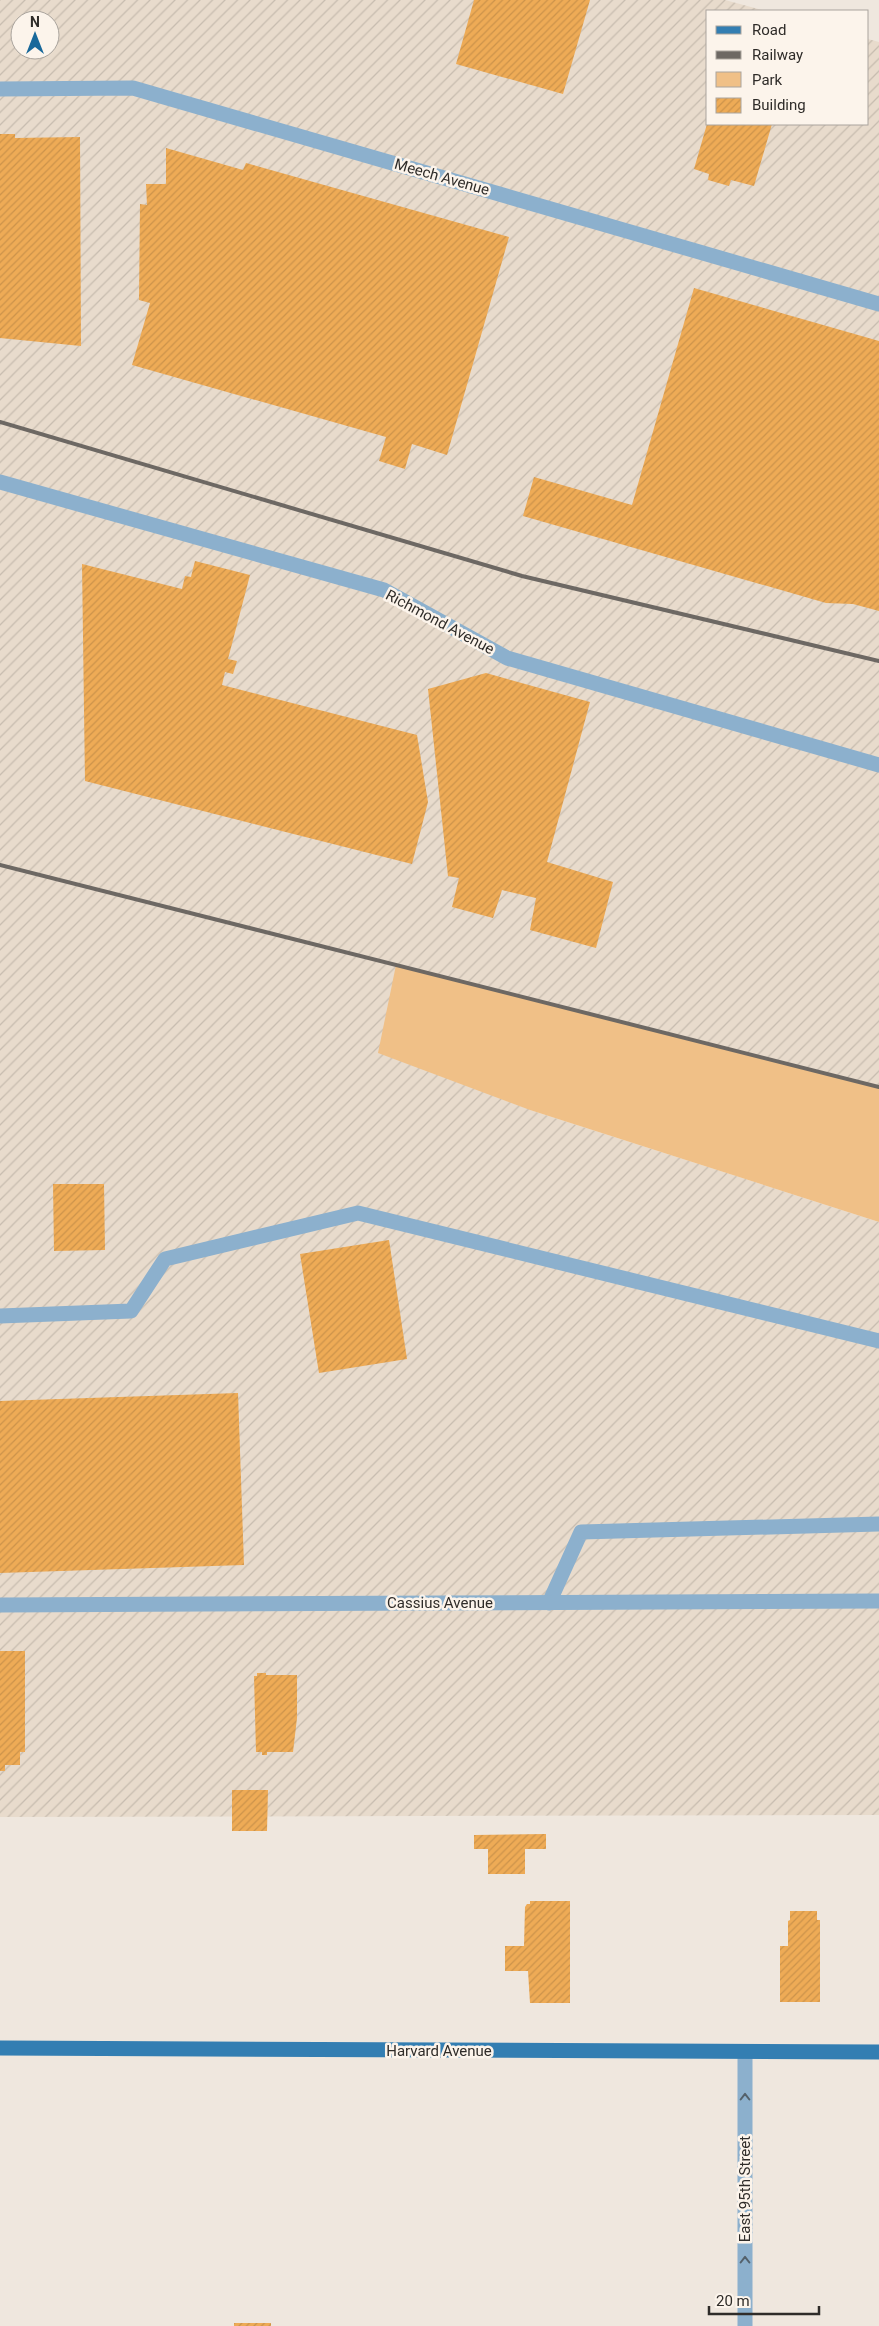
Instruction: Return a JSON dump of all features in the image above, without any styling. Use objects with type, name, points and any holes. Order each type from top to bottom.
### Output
[{"type":"main road","name":"Harvard Avenue","points":[[0,2048],[879,2052]]},
{"type":"street","name":"Meech Avenue","points":[[0,89],[133,88],[879,304]]},
{"type":"street","name":"Richmond Avenue","points":[[0,482],[384,590],[507,658],[879,765]]},
{"type":"street","points":[[0,1316],[131,1311],[165,1259],[358,1213],[879,1341]]},
{"type":"street","points":[[549,1603],[581,1532],[879,1524]]},
{"type":"street","name":"Cassius Avenue","points":[[0,1605],[879,1601]]},
{"type":"street","name":"East 95th Street","points":[[745,2052],[745,2326]]},
{"type":"shaded area","points":[[0,0],[725,0],[762,10],[706,10],[706,125],[869,125],[869,39],[879,42],[879,1087],[397,965],[530,1110],[879,1222],[879,1815],[0,1817]]},
{"type":"green space","points":[[396,965],[879,1087],[879,1222],[530,1110],[378,1053]]},
{"type":"building","points":[[474,0],[590,0],[563,94],[456,64]]},
{"type":"building","points":[[707,125],[772,125],[754,186],[731,180],[729,186],[708,180],[709,174],[694,169]]},
{"type":"building","points":[[0,134],[15,134],[15,138],[80,137],[81,346],[0,338]]},
{"type":"building","points":[[166,148],[243,170],[246,163],[509,237],[447,455],[412,444],[405,469],[379,461],[386,437],[132,365],[150,303],[139,300],[140,204],[147,205],[146,184],[166,184]]},
{"type":"building","points":[[694,288],[879,341],[879,611],[853,604],[826,603],[523,516],[534,477],[632,505]]},
{"type":"building","points":[[195,561],[250,575],[228,659],[237,661],[233,674],[225,672],[222,685],[417,735],[428,802],[412,864],[85,781],[82,564],[182,589],[185,576],[191,577]]},
{"type":"building","points":[[486,673],[590,702],[547,862],[613,882],[596,948],[530,930],[536,898],[502,890],[493,918],[452,907],[459,878],[448,876],[428,689]]},
{"type":"building","points":[[53,1184],[104,1184],[105,1250],[54,1251]]},
{"type":"building","points":[[389,1240],[407,1359],[319,1373],[300,1254]]},
{"type":"building","points":[[238,1393],[244,1565],[0,1573],[0,1401]]},
{"type":"building","points":[[0,1651],[25,1651],[25,1752],[20,1752],[20,1765],[5,1765],[5,1771],[0,1771]]},
{"type":"building","points":[[257,1673],[266,1673],[266,1675],[297,1675],[297,1718],[293,1752],[267,1752],[267,1755],[262,1755],[262,1752],[256,1752],[254,1676],[257,1676]]},
{"type":"building","points":[[232,1790],[268,1790],[267,1831],[232,1831]]},
{"type":"building","points":[[546,1834],[546,1849],[525,1849],[525,1874],[488,1874],[488,1849],[474,1849],[474,1835]]},
{"type":"building","points":[[530,1901],[570,1901],[570,2003],[530,2003],[528,1971],[505,1971],[505,1946],[524,1946],[525,1907],[527,1904],[530,1904]]},
{"type":"building","points":[[790,1911],[817,1911],[817,1920],[820,1920],[820,2002],[780,2002],[780,1946],[788,1946]]},
{"type":"building","points":[[234,2323],[271,2323],[271,2326],[234,2326]]},
{"type":"railway","points":[[0,422],[522,576],[879,661]]},
{"type":"railway","points":[[0,865],[879,1087]]}]
